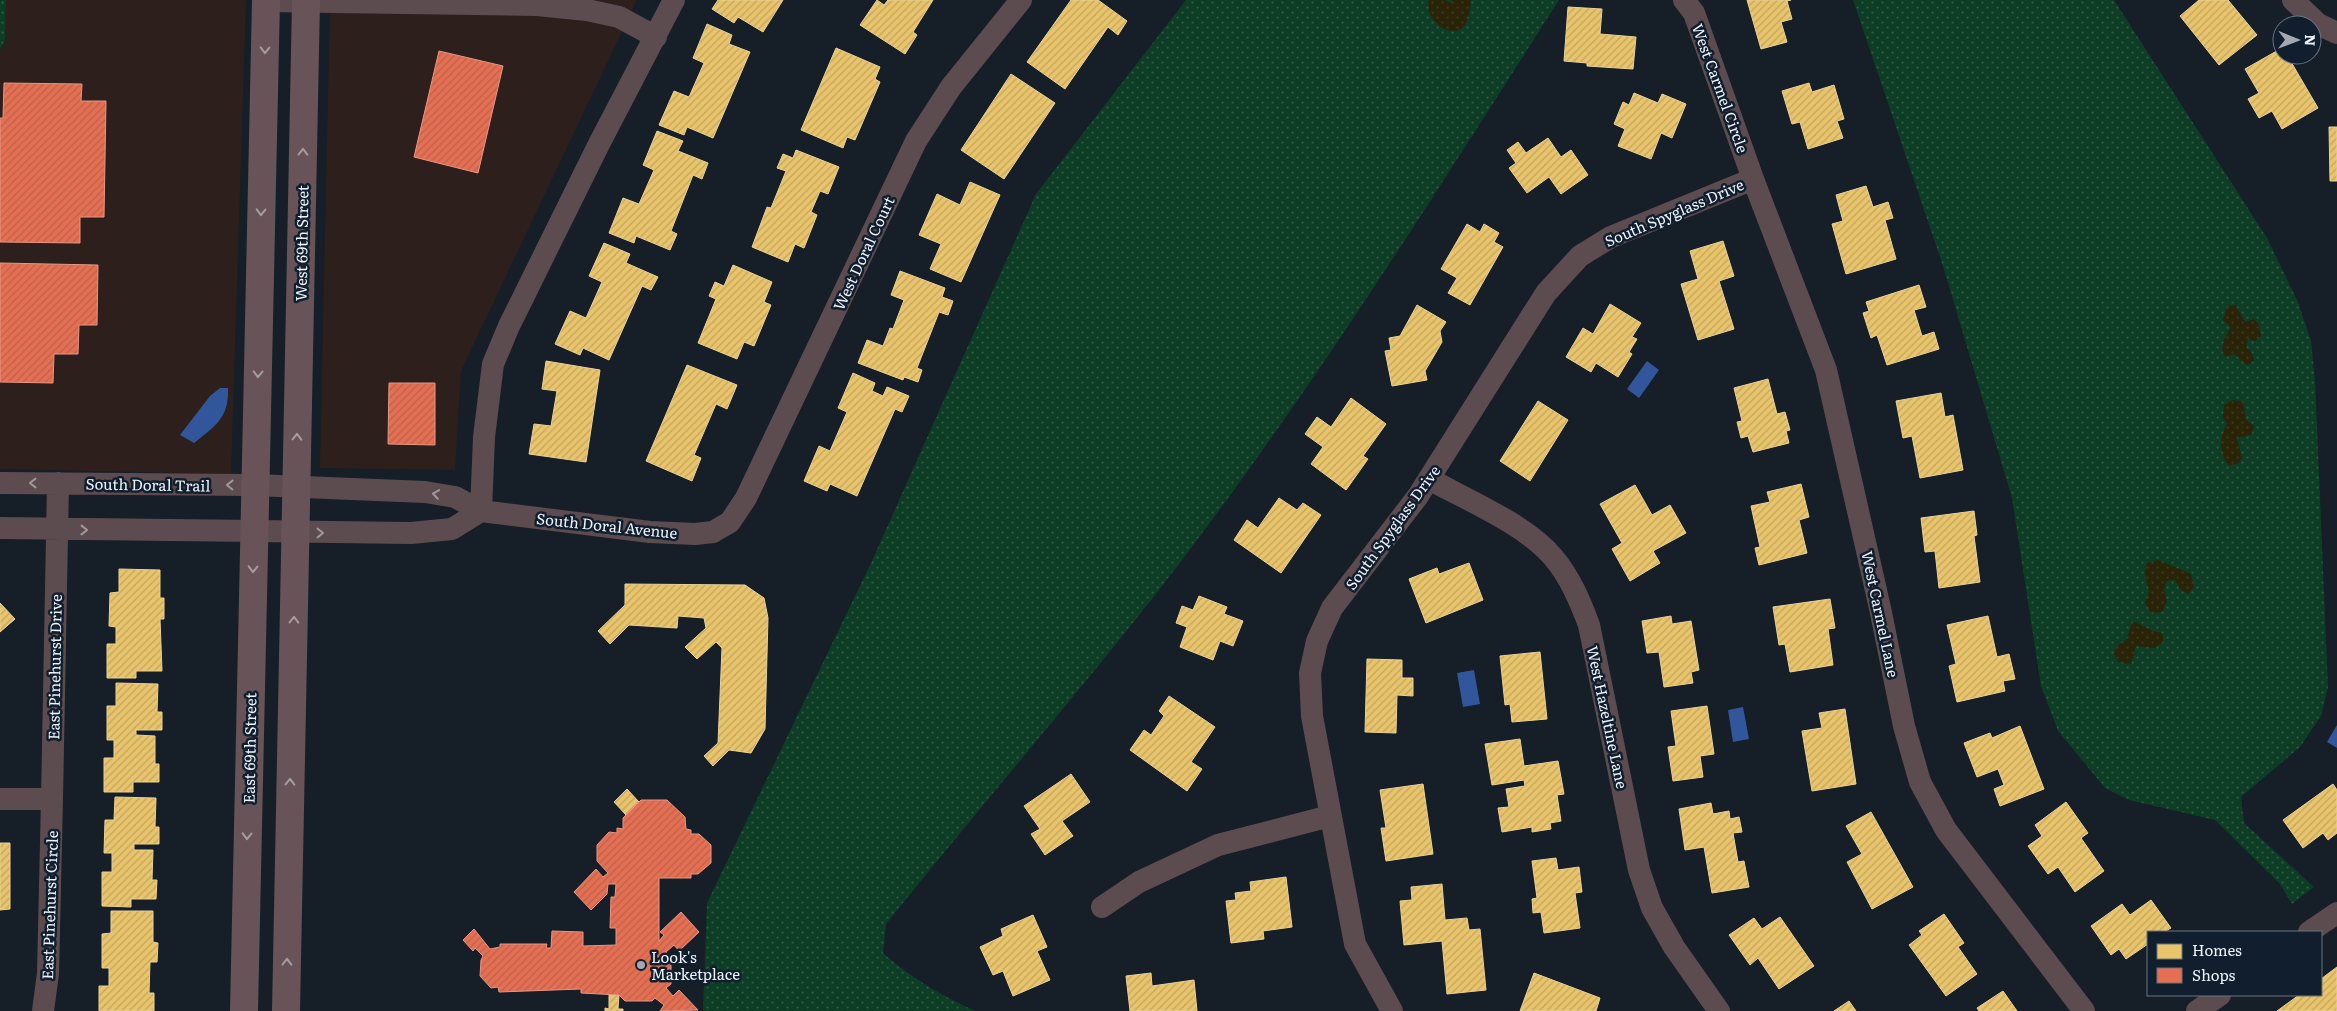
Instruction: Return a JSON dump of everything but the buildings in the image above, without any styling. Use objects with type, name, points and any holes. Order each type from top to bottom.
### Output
[{"type":"main road","points":[[255,485],[266,0]]},
{"type":"main road","name":"West 69th Street","points":[[296,486],[306,1]]},
{"type":"main road","name":"East 69th Street","points":[[244,1011],[255,485]]},
{"type":"main road","points":[[286,1011],[296,486]]},
{"type":"street","points":[[266,0],[537,4],[587,10],[619,17],[656,37]]},
{"type":"street","points":[[0,528],[411,533],[452,529],[481,511],[484,437],[493,364],[509,326],[599,144],[674,0]]},
{"type":"street","name":"West Doral Court","points":[[730,522],[746,498],[916,141],[951,87],[1021,0]]},
{"type":"street","name":"West Carmel Circle","points":[[1684,0],[1694,13],[1753,179]]},
{"type":"street","points":[[2293,0],[2318,24],[2337,33]]},
{"type":"street","name":"South Spyglass Drive","points":[[1392,1011],[1355,944],[1312,716],[1310,673],[1317,642],[1332,608],[1429,479],[1546,293],[1580,256],[1611,237],[1753,179]]},
{"type":"street","name":"West Carmel Lane","points":[[1753,179],[1826,370],[1880,608],[1904,726],[1920,782],[1946,830],[2084,1011]]},
{"type":"street","name":"West Hazeltine Lane","points":[[1429,479],[1516,527],[1552,557],[1576,592],[1589,625],[1639,870],[1652,908],[1674,947],[1719,1011]]},
{"type":"street","name":"South Doral Trail","points":[[0,483],[296,486]]},
{"type":"street","name":"East Pinehurst Drive","points":[[52,800],[58,483]]},
{"type":"street","name":"South Doral Avenue","points":[[296,486],[425,492],[455,497],[481,511],[650,532],[695,534],[713,532],[730,522]]},
{"type":"street","points":[[0,799],[52,800]]},
{"type":"street","name":"East Pinehurst Circle","points":[[42,1011],[48,973],[52,800]]},
{"type":"street","points":[[1102,907],[1139,882],[1218,844],[1330,816]]},
{"type":"street","points":[[2310,931],[2337,913]]},
{"type":"street","points":[[2197,1011],[2219,996]]},
{"type":"shaded area","points":[[6,0],[246,0],[231,474],[0,469],[0,50],[5,40]]},
{"type":"shaded area","points":[[330,0],[637,0],[461,371],[455,470],[320,468]]},
{"type":"green space","points":[[0,0],[6,0],[5,40],[0,50]]},
{"type":"green space","points":[[1186,0],[1559,0],[1366,300],[1213,519],[1159,590],[886,924],[883,953],[927,985],[975,1011],[703,1011],[707,903],[871,563],[1036,194]]},
{"type":"green space","points":[[1853,0],[2114,0],[2267,238],[2298,302],[2311,341],[2315,380],[2328,687],[2321,716],[2300,747],[2241,797],[2244,823],[2314,887],[2292,904],[2280,884],[2215,820],[2129,800],[2105,788],[2058,731],[2041,686],[2012,498],[1943,266]]},
{"type":"sand","points":[[1429,0],[1446,0],[1450,3],[1453,0],[1471,0],[1466,23],[1461,29],[1455,31],[1441,27],[1431,15],[1428,8]]},
{"type":"sand","points":[[2236,305],[2245,322],[2254,319],[2259,325],[2261,336],[2255,341],[2248,338],[2246,346],[2252,353],[2254,361],[2247,365],[2234,354],[2226,357],[2222,352],[2224,340],[2231,327],[2223,320],[2227,307]]},
{"type":"sand","points":[[2233,400],[2243,402],[2246,420],[2254,426],[2252,434],[2237,438],[2242,459],[2237,464],[2228,465],[2223,454],[2221,440],[2227,424],[2223,417],[2224,405]]},
{"type":"sand","points":[[2158,560],[2191,574],[2194,587],[2188,594],[2180,589],[2175,580],[2166,581],[2164,589],[2167,601],[2162,612],[2151,613],[2145,603],[2149,592],[2145,573],[2147,563]]},
{"type":"sand","points":[[2133,621],[2153,631],[2163,633],[2163,643],[2154,648],[2136,646],[2131,664],[2118,662],[2114,653],[2118,645],[2126,640]]},
{"type":"water","points":[[1647,361],[1659,370],[1639,398],[1627,389]]},
{"type":"water","points":[[220,388],[228,388],[228,398],[223,414],[215,426],[194,443],[180,435],[210,396]]},
{"type":"water","points":[[1474,670],[1480,704],[1463,707],[1457,673]]},
{"type":"water","points":[[1743,707],[1749,739],[1733,742],[1728,710]]},
{"type":"water","points":[[2337,725],[2337,748],[2327,742]]},
{"type":"place","name":"Look's Marketplace","points":[[641,965]]}]
